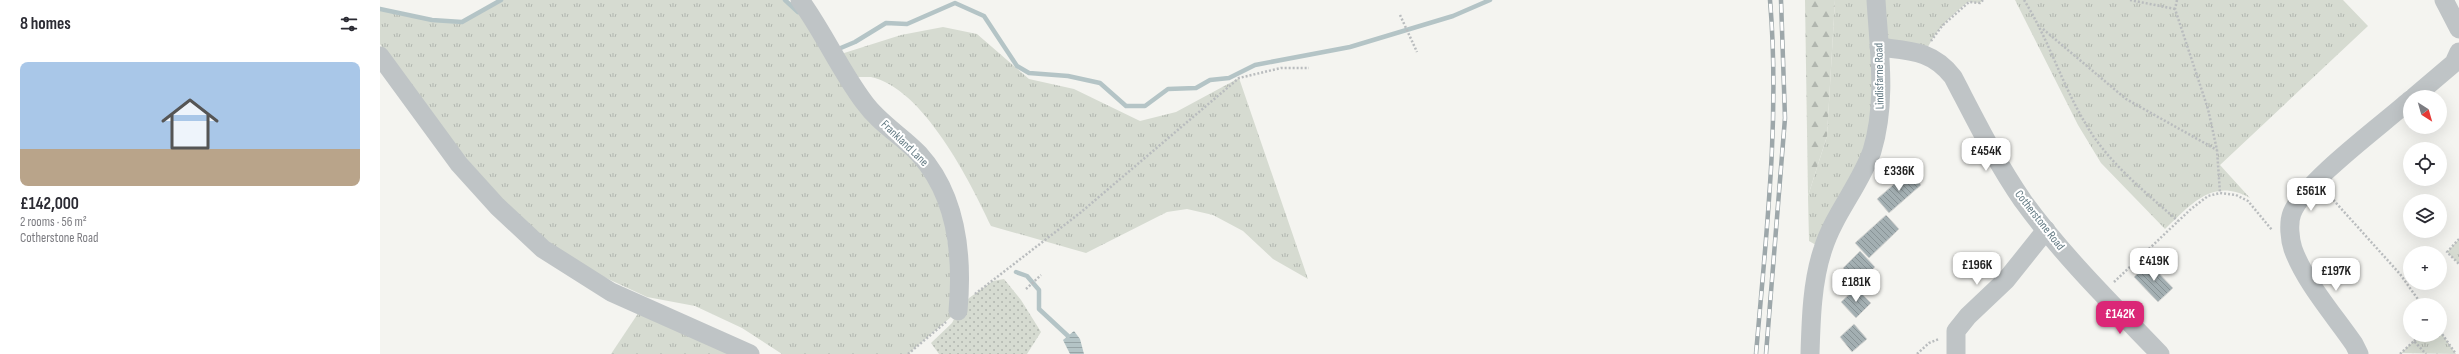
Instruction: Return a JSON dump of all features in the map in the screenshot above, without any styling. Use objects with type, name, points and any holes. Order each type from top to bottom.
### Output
[{"type":"street","name":"Frankland Lane","points":[[800,0],[819,26],[832,52],[865,104],[918,154],[939,182],[947,199],[959,252],[960,285],[958,311]]},
{"type":"street","name":"Lindisfarne Road","points":[[1810,354],[1816,277],[1823,249],[1871,152],[1878,125],[1881,98],[1876,0]]},
{"type":"street","points":[[2444,0],[2459,29]]},
{"type":"street","name":"Cotherstone Road","points":[[1878,46],[1925,54],[1946,67],[1953,77],[2002,168],[2046,230],[2102,294],[2160,354]]},
{"type":"street","points":[[2422,90],[2454,62],[2459,52]]},
{"type":"street","points":[[380,56],[458,164],[497,206],[543,249],[611,292],[750,354]]},
{"type":"street","points":[[2359,354],[2354,344],[2302,267],[2293,249],[2290,235],[2291,214],[2301,196],[2316,181],[2403,106]]},
{"type":"street","points":[[1956,354],[1956,331],[1968,316],[2006,280],[2046,230]]},
{"type":"path","points":[[1925,54],[1928,44],[1942,26],[1959,10],[1968,2],[1980,3],[1983,0]]},
{"type":"path","points":[[2024,0],[2041,27],[2084,121],[2104,150],[2136,184],[2178,221]]},
{"type":"path","points":[[2130,0],[2175,8]]},
{"type":"path","points":[[2177,0],[2175,8],[2208,109],[2218,150],[2220,193]]},
{"type":"path","points":[[1400,15],[1417,52]]},
{"type":"path","points":[[2041,27],[2126,99],[2218,150]]},
{"type":"path","points":[[908,354],[912,353],[958,311],[969,298],[1080,213],[1239,78],[1281,68],[1309,68]]},
{"type":"path","points":[[2316,181],[2400,274],[2417,298]]},
{"type":"path","points":[[2102,294],[2199,201],[2220,193],[2236,195],[2248,201],[2277,235],[2290,235]]},
{"type":"path","points":[[2459,239],[2447,252],[2459,264]]},
{"type":"path","points":[[1026,289],[1042,275]]},
{"type":"path","points":[[1917,354],[1929,343],[1956,331]]},
{"type":"path","points":[[2447,341],[2456,354]]},
{"type":"path","points":[[2400,354],[2413,342]]},
{"type":"path","points":[[2415,342],[2426,354]]},
{"type":"green space","points":[[501,0],[785,0],[802,16],[939,182],[958,311],[908,354],[782,354],[742,328],[695,306],[647,297],[580,266],[520,220],[435,123],[380,44],[380,9],[432,20],[462,22]]},
{"type":"green space","points":[[1805,0],[1835,0],[1827,136],[1808,196]]},
{"type":"green space","points":[[1835,0],[1983,0],[1980,3],[1968,2],[1955,13],[1943,25],[1928,46],[1925,54],[1879,47],[1878,125],[1823,249],[1809,241],[1808,196],[1827,136]]},
{"type":"green space","points":[[2015,0],[2343,0],[2368,26],[2220,165],[2250,198],[2237,192],[2213,192],[2193,203],[2165,229],[2101,163],[2078,125]]},
{"type":"green space","points":[[943,27],[977,34],[1029,79],[1074,89],[1140,121],[1176,112],[1239,78],[1308,279],[1273,259],[1243,231],[1213,215],[1187,209],[1167,212],[1086,253],[991,226],[958,162],[926,117],[909,99],[890,85],[871,77],[856,77],[841,54],[901,35]]},
{"type":"green space","points":[[2459,239],[2459,264],[2447,252]]},
{"type":"green space","points":[[1004,279],[1021,300],[1041,332],[1027,354],[939,354],[931,343],[952,323],[958,311],[969,298],[993,281]]},
{"type":"green space","points":[[641,309],[740,354],[611,354]]},
{"type":"green space","points":[[2447,341],[2456,354],[2401,353],[2413,342]]},
{"type":"shaded area","points":[[1074,331],[1080,339],[1084,354],[1070,354],[1063,340]]},
{"type":"building","points":[[1909,171],[1921,185],[1889,213],[1877,199]]},
{"type":"building","points":[[1886,215],[1899,229],[1869,258],[1855,243]]},
{"type":"building","points":[[1860,251],[1875,267],[1858,283],[1843,268]]},
{"type":"building","points":[[2149,263],[2173,288],[2158,302],[2134,277]]},
{"type":"building","points":[[1856,288],[1871,303],[1856,318],[1841,302]]},
{"type":"building","points":[[1854,324],[1867,339],[1852,352],[1840,337]]},
{"type":"waterway","points":[[380,9],[432,20],[462,22],[501,0]]},
{"type":"waterway","points":[[785,0],[798,12]]},
{"type":"waterway","points":[[836,50],[855,42],[886,23],[907,24],[955,3],[984,16],[1017,66],[1029,73],[1068,76],[1100,83],[1126,106],[1145,106],[1168,89],[1196,88],[1210,80],[1229,78],[1255,65],[1350,47],[1453,16],[1490,0]]},
{"type":"waterway","points":[[1016,272],[1027,276],[1039,290],[1039,309],[1068,336]]},
{"type":"railway","points":[[1756,354],[1773,133],[1773,45],[1770,0]]},
{"type":"railway","points":[[1766,354],[1785,118],[1781,0]]}]
